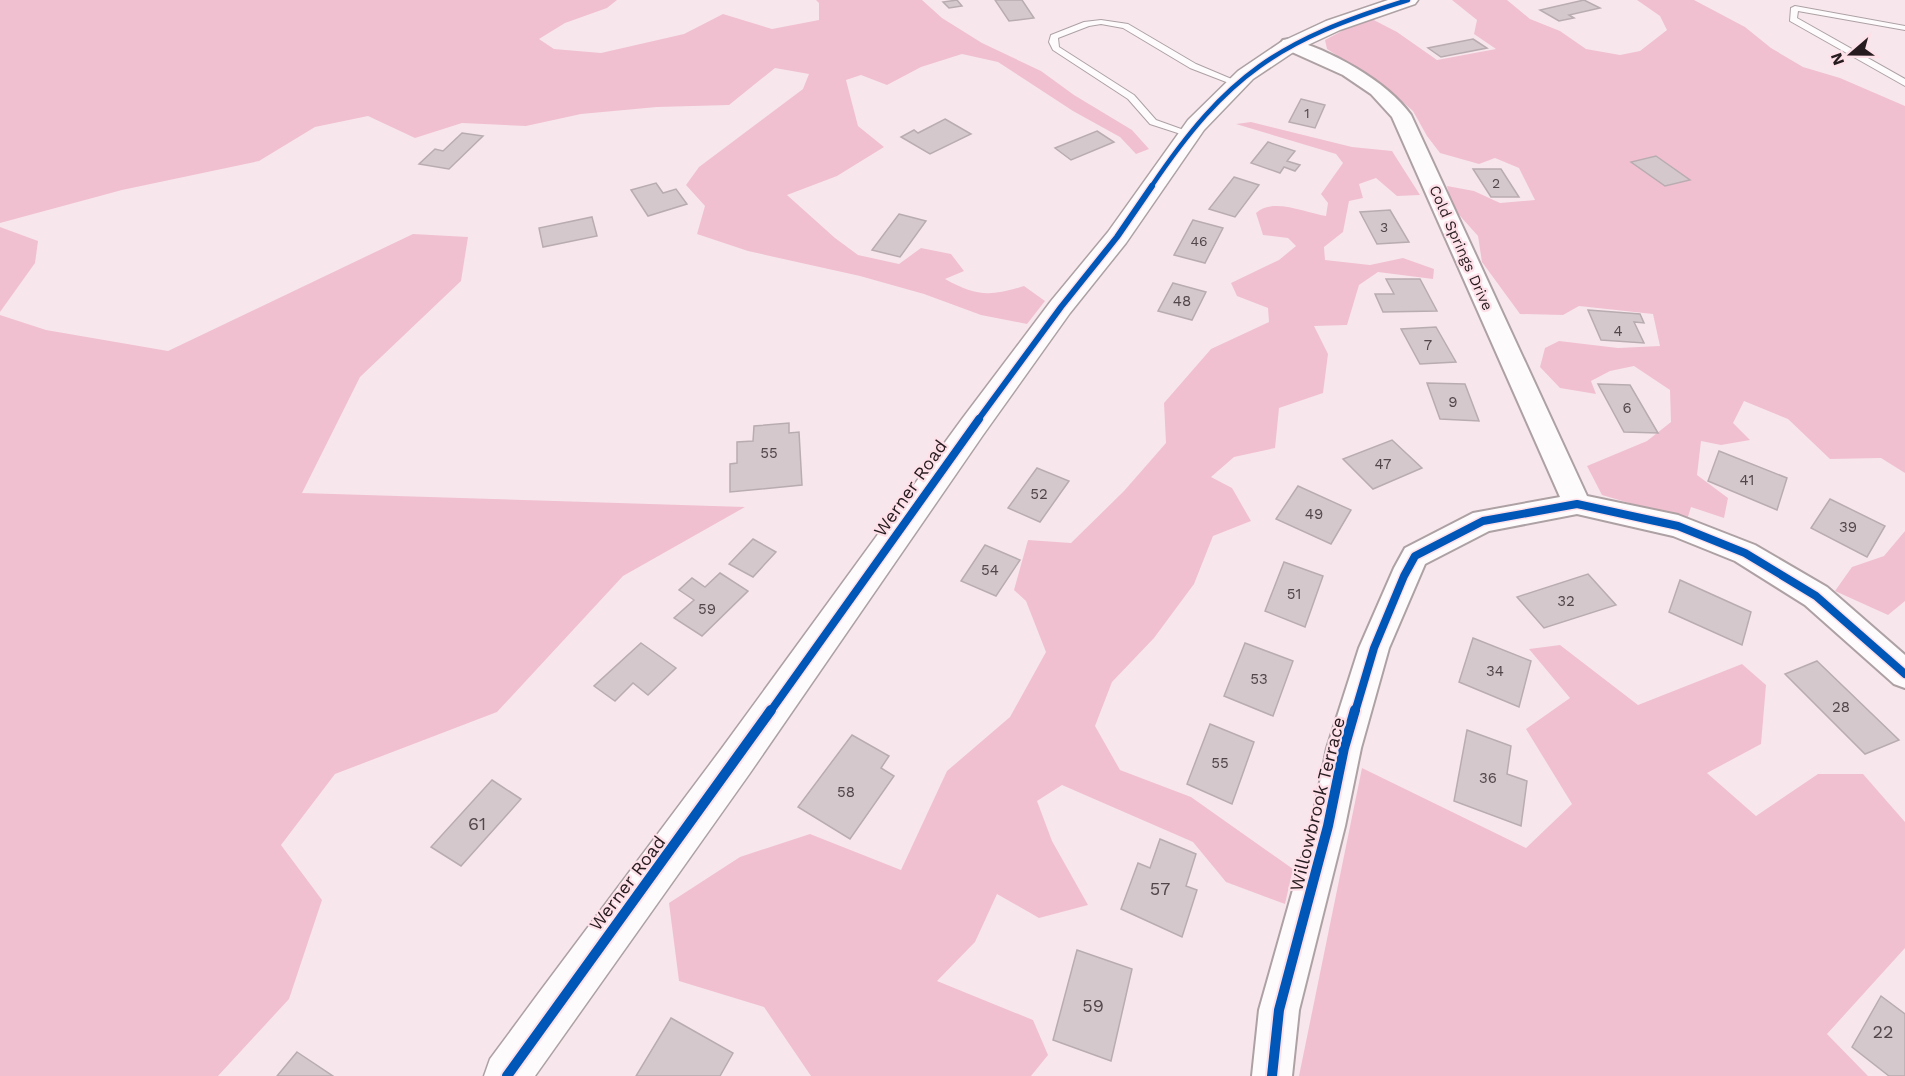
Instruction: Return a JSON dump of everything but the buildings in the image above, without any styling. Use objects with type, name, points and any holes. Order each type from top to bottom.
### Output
[{"type":"street","name":"Werner Road","points":[[507,1076],[976,421],[1121,231],[1148,189],[1206,113],[1237,82],[1288,44],[1338,22],[1408,0]]},
{"type":"street","name":"Cold Springs Drive","points":[[1288,44],[1349,71],[1378,90],[1401,115],[1577,504]]},
{"type":"street","name":"Willowbrook Terrace","points":[[1272,1076],[1280,1010],[1328,826],[1344,748],[1374,648],[1404,576],[1415,556],[1483,521],[1577,504],[1678,526],[1745,553],[1816,597],[1905,674]]},
{"type":"lane","points":[[1905,28],[1794,8],[1793,19],[1905,83]]},
{"type":"lane","points":[[1190,134],[1153,122],[1142,108],[1120,89],[1056,48],[1053,42],[1054,37],[1087,24],[1101,22],[1125,26],[1193,66],[1237,82]]},
{"type":"shaded area","points":[[0,0],[617,0],[607,8],[565,23],[539,39],[554,49],[601,53],[684,34],[723,14],[772,29],[819,20],[819,3],[816,0],[922,0],[942,18],[982,43],[1041,71],[1074,95],[1132,130],[1149,149],[1136,154],[1120,137],[1073,111],[998,62],[962,54],[921,67],[887,85],[861,75],[846,80],[858,126],[884,147],[837,176],[787,195],[835,238],[858,255],[899,264],[921,248],[951,254],[964,271],[945,279],[974,292],[1001,292],[1024,286],[1045,301],[1027,324],[981,315],[924,294],[860,276],[748,251],[697,234],[705,206],[686,185],[699,167],[803,89],[809,74],[775,68],[729,105],[657,107],[581,114],[526,126],[462,123],[415,138],[368,116],[315,127],[259,161],[122,190],[0,223]]},
{"type":"shaded area","points":[[1452,0],[1507,0],[1530,19],[1560,31],[1586,49],[1620,55],[1640,51],[1667,30],[1660,16],[1637,0],[1694,0],[1745,27],[1771,48],[1803,67],[1840,78],[1905,106],[1905,473],[1881,458],[1830,459],[1788,419],[1744,401],[1733,423],[1750,440],[1721,445],[1701,441],[1697,475],[1728,498],[1724,518],[1691,507],[1687,520],[1602,495],[1587,466],[1647,441],[1671,422],[1670,390],[1634,366],[1610,371],[1591,381],[1596,394],[1560,388],[1540,367],[1545,348],[1559,341],[1618,348],[1660,346],[1653,314],[1579,306],[1563,315],[1520,314],[1482,262],[1478,236],[1453,208],[1447,186],[1474,191],[1500,203],[1535,200],[1519,168],[1495,158],[1479,164],[1440,153],[1413,111],[1382,84],[1327,49],[1325,40],[1368,17],[1397,32],[1437,60],[1496,49],[1474,34],[1477,20]]},
{"type":"shaded area","points":[[1251,122],[1352,147],[1392,151],[1420,195],[1397,196],[1376,178],[1359,184],[1363,198],[1349,201],[1343,232],[1324,247],[1325,260],[1370,265],[1403,258],[1434,269],[1433,279],[1378,272],[1359,285],[1347,325],[1314,326],[1328,354],[1323,393],[1279,408],[1275,448],[1234,457],[1211,477],[1232,488],[1251,521],[1213,536],[1194,584],[1154,638],[1112,682],[1095,726],[1120,770],[1191,797],[1293,869],[1285,904],[1226,882],[1193,842],[1062,785],[1037,801],[1052,841],[1088,905],[1039,918],[997,894],[975,942],[937,981],[1033,1020],[1048,1055],[1031,1076],[811,1076],[764,1007],[679,981],[669,903],[740,857],[810,834],[901,870],[947,771],[1010,717],[1046,652],[1026,601],[1014,590],[1028,540],[1071,543],[1124,491],[1166,443],[1164,403],[1211,349],[1269,322],[1268,308],[1237,296],[1231,283],[1279,260],[1296,246],[1288,238],[1263,235],[1256,213],[1263,208],[1280,206],[1326,216],[1328,203],[1321,194],[1343,163],[1336,154],[1236,124]]},
{"type":"shaded area","points":[[0,227],[38,241],[35,263],[0,312]]},
{"type":"shaded area","points":[[413,234],[468,237],[461,281],[360,377],[302,493],[745,507],[623,576],[497,712],[335,774],[281,845],[322,900],[289,999],[218,1076],[0,1076],[0,315],[46,330],[168,351]]},
{"type":"shaded area","points":[[1905,531],[1905,601],[1888,615],[1835,591],[1852,567],[1884,556]]},
{"type":"shaded area","points":[[1560,645],[1638,705],[1742,664],[1766,685],[1761,744],[1707,773],[1756,816],[1818,774],[1863,774],[1905,822],[1905,948],[1827,1034],[1868,1076],[1299,1076],[1362,768],[1526,848],[1572,804],[1526,729],[1570,698],[1529,649]]},
{"type":"cycle path","points":[[507,1076],[736,760],[972,427],[1077,286],[1117,237],[1170,159],[1210,108],[1245,75],[1288,47],[1333,25],[1408,0]]},
{"type":"cycle path","points":[[1272,1076],[1279,1010],[1328,826],[1344,748],[1374,648],[1404,576],[1415,556],[1483,521],[1577,504],[1678,526],[1745,553],[1816,596],[1905,674]]}]
